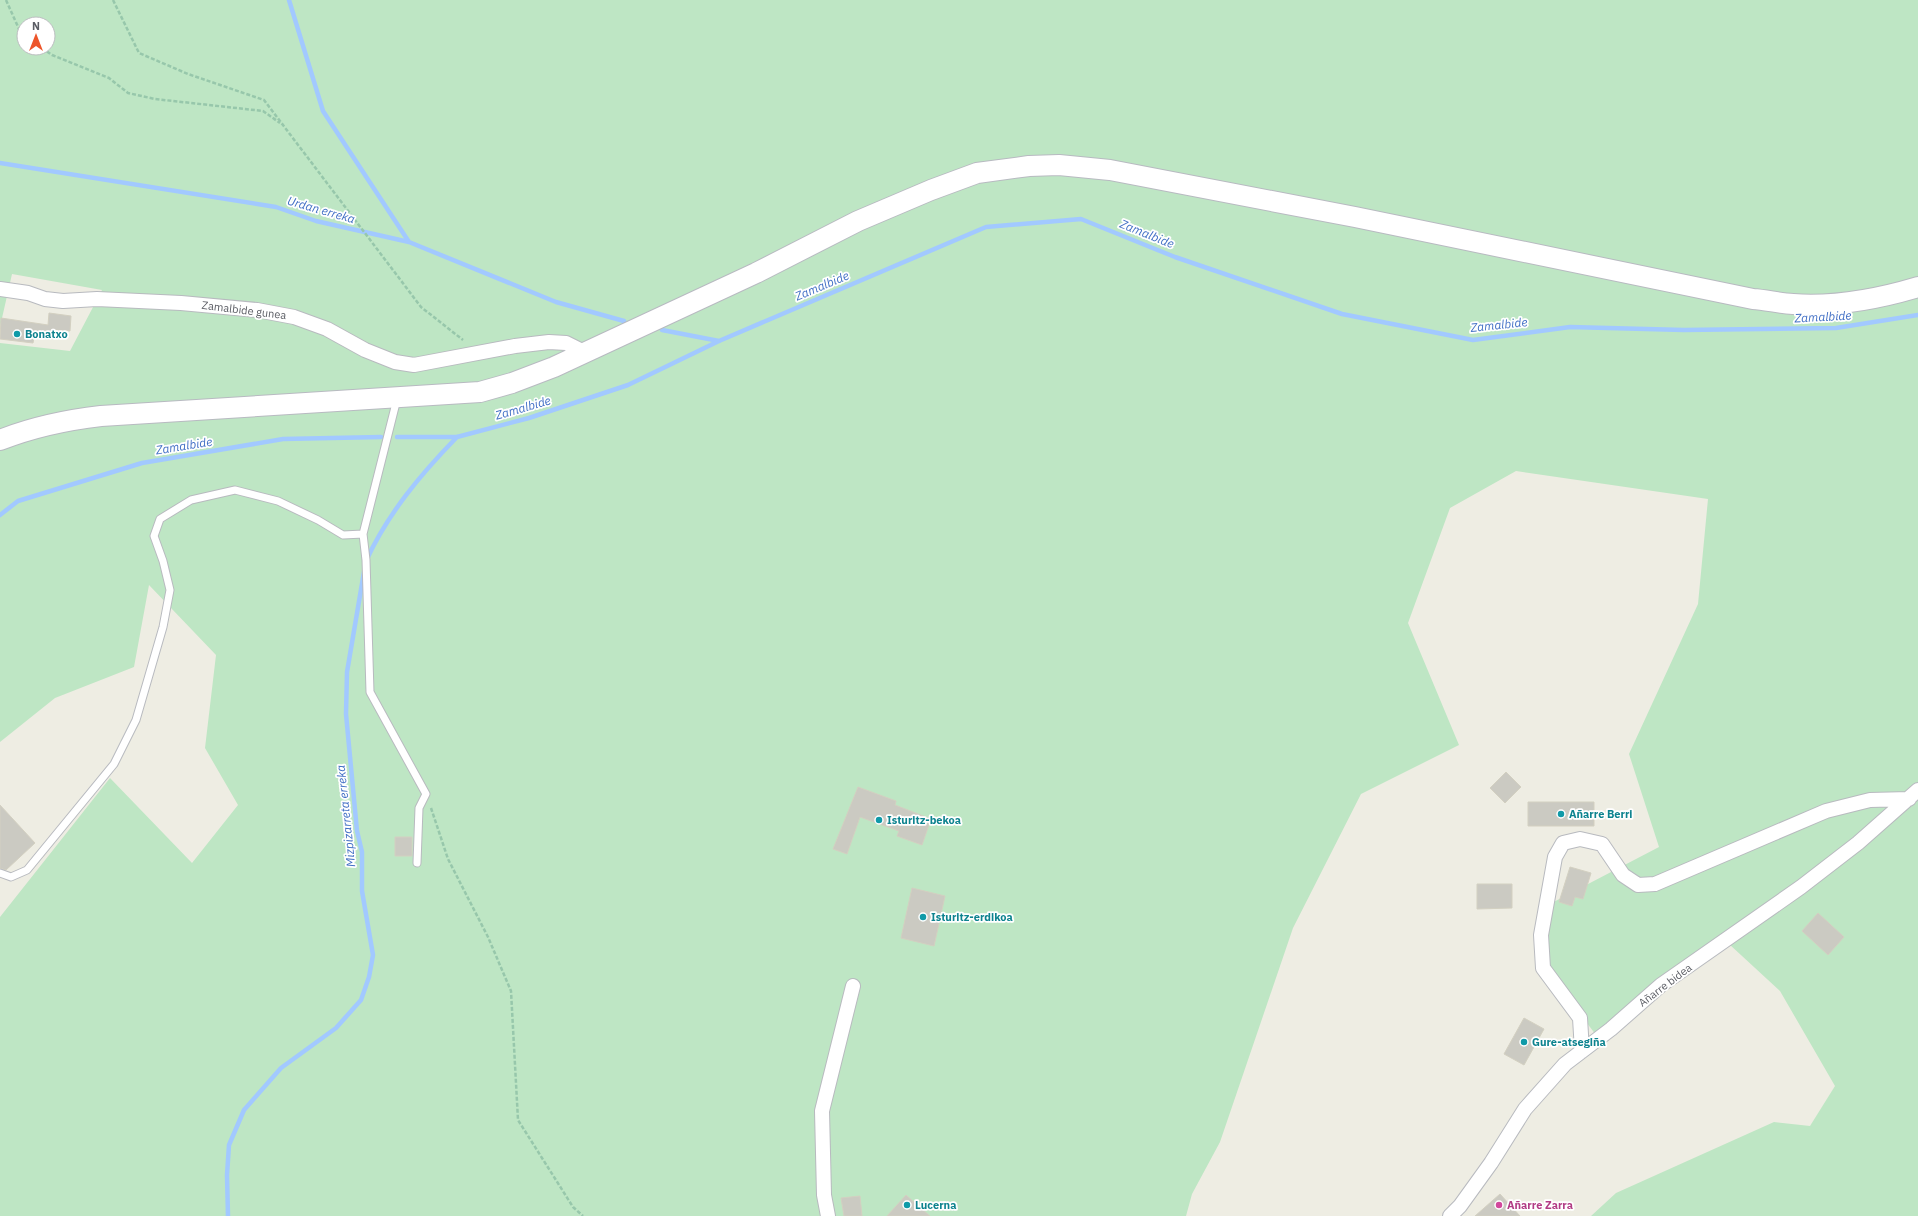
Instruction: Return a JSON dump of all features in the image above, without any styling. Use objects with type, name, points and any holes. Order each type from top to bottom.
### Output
[{"type":"main road","points":[[0,440],[26,430],[48,424],[101,416],[480,392],[512,383],[586,353],[756,272],[858,221],[931,190],[977,173],[1029,166],[1059,165],[1110,170],[1355,217],[1648,278],[1753,298],[1794,304],[1837,303],[1875,298],[1918,287]]},
{"type":"street","name":"Zamalbide gunea","points":[[0,288],[28,293],[45,299],[63,301],[97,298],[181,303],[257,310],[294,317],[327,329],[365,350],[395,362],[414,366],[478,353],[550,342],[566,343],[586,353]]},
{"type":"street","name":"Añarre bidea","points":[[1450,1216],[1460,1206],[1491,1163],[1525,1109],[1565,1064],[1611,1029],[1661,985],[1801,887],[1858,843],[1914,795]]},
{"type":"street","points":[[1582,1051],[1580,1018],[1543,968],[1541,935],[1555,857],[1563,843],[1580,839],[1602,844],[1623,875],[1638,885],[1655,884],[1826,811],[1870,800],[1914,795]]},
{"type":"street","points":[[828,1216],[824,1195],[822,1111],[853,986]]},
{"type":"lane","points":[[397,398],[384,446],[364,534],[370,692],[426,794],[419,808],[418,863]]},
{"type":"lane","points":[[0,873],[11,877],[27,870],[114,764],[136,720],[163,626],[170,590],[163,561],[154,536],[160,519],[191,500],[235,490],[278,501],[318,520],[343,535],[364,534]]},
{"type":"path","points":[[6,0],[16,22]]},
{"type":"path","points":[[113,0],[139,53],[188,74],[264,100],[421,306],[478,353]]},
{"type":"path","points":[[54,56],[109,78],[128,93],[154,99],[263,111],[282,124]]},
{"type":"path","points":[[426,794],[448,859],[488,937],[512,991],[518,1120],[573,1207],[583,1216]]},
{"type":"green space","points":[[0,0],[1918,0],[1918,1216],[1591,1216],[1616,1193],[1774,1122],[1810,1126],[1835,1086],[1780,991],[1729,944],[1599,1039],[1547,970],[1544,907],[1659,847],[1629,754],[1698,604],[1708,499],[1516,471],[1450,508],[1408,623],[1459,745],[1361,794],[1293,928],[1220,1142],[1192,1194],[1186,1216],[0,1216],[0,917],[110,778],[192,863],[238,805],[205,748],[216,655],[149,585],[134,667],[55,698],[0,742],[0,343],[70,351],[102,290],[12,274],[0,327]]},
{"type":"building","points":[[49,313],[71,316],[70,331],[54,330],[53,339],[34,338],[33,343],[0,339],[1,318],[48,325]]},
{"type":"building","points":[[1506,772],[1521,787],[1505,803],[1490,788]]},
{"type":"building","name":"Isturitz-bekoa","points":[[858,787],[896,801],[895,805],[931,819],[922,845],[897,836],[899,831],[860,817],[847,854],[833,849]]},
{"type":"building","name":"Añarre Berri","points":[[1528,802],[1594,802],[1594,826],[1528,826]]},
{"type":"building","points":[[0,805],[35,843],[6,870],[0,868]]},
{"type":"building","points":[[395,837],[412,837],[412,856],[395,856]]},
{"type":"building","points":[[1570,867],[1591,873],[1583,899],[1575,897],[1572,906],[1559,902]]},
{"type":"building","points":[[1477,884],[1512,884],[1512,908],[1477,909]]},
{"type":"building","name":"Isturitz-erdikoa","points":[[912,888],[945,896],[934,946],[901,938]]},
{"type":"building","points":[[1818,913],[1844,937],[1828,955],[1802,931]]},
{"type":"building","name":"Gure-atsegiña","points":[[1524,1018],[1544,1029],[1524,1065],[1504,1054]]},
{"type":"building","name":"Añarre Zarra","points":[[1500,1194],[1520,1216],[1475,1216]]},
{"type":"building","name":"Lucerna","points":[[906,1195],[930,1216],[887,1216]]},
{"type":"building","points":[[860,1196],[862,1216],[844,1216],[841,1198]]},
{"type":"waterway","points":[[289,0],[323,111],[409,242]]},
{"type":"waterway","name":"Urdan erreka","points":[[0,163],[276,207],[316,221],[409,242],[556,302],[624,321]]},
{"type":"waterway","name":"Zamalbide","points":[[397,437],[457,437],[529,418],[628,385],[719,341],[986,227],[1081,219],[1175,257],[1342,314],[1473,340],[1570,327],[1684,330],[1836,328],[1918,315]]},
{"type":"waterway","name":"Urdan erreka","points":[[662,330],[719,341]]},
{"type":"waterway","name":"Zamalbide","points":[[0,515],[18,501],[142,463],[283,439],[381,437]]},
{"type":"waterway","name":"Mizpizarreta erreka","points":[[366,561],[384,527],[406,495],[457,437]]},
{"type":"waterway","name":"Mizpizarreta erreka","points":[[228,1216],[227,1175],[229,1145],[244,1110],[281,1068],[336,1028],[361,1000],[369,977],[373,955],[362,891],[362,852],[357,831],[346,714],[347,672],[364,572]]},
{"type":"place","name":"Bonatxo","points":[[17,334]]},
{"type":"place","name":"Añarre Berri","points":[[1561,814]]},
{"type":"place","name":"Isturitz-bekoa","points":[[879,820]]},
{"type":"place","name":"Isturitz-erdikoa","points":[[923,917]]},
{"type":"place","name":"Gure-atsegiña","points":[[1524,1042]]},
{"type":"place","name":"Lucerna","points":[[907,1205]]},
{"type":"place","name":"Añarre Zarra","points":[[1499,1205]]}]
